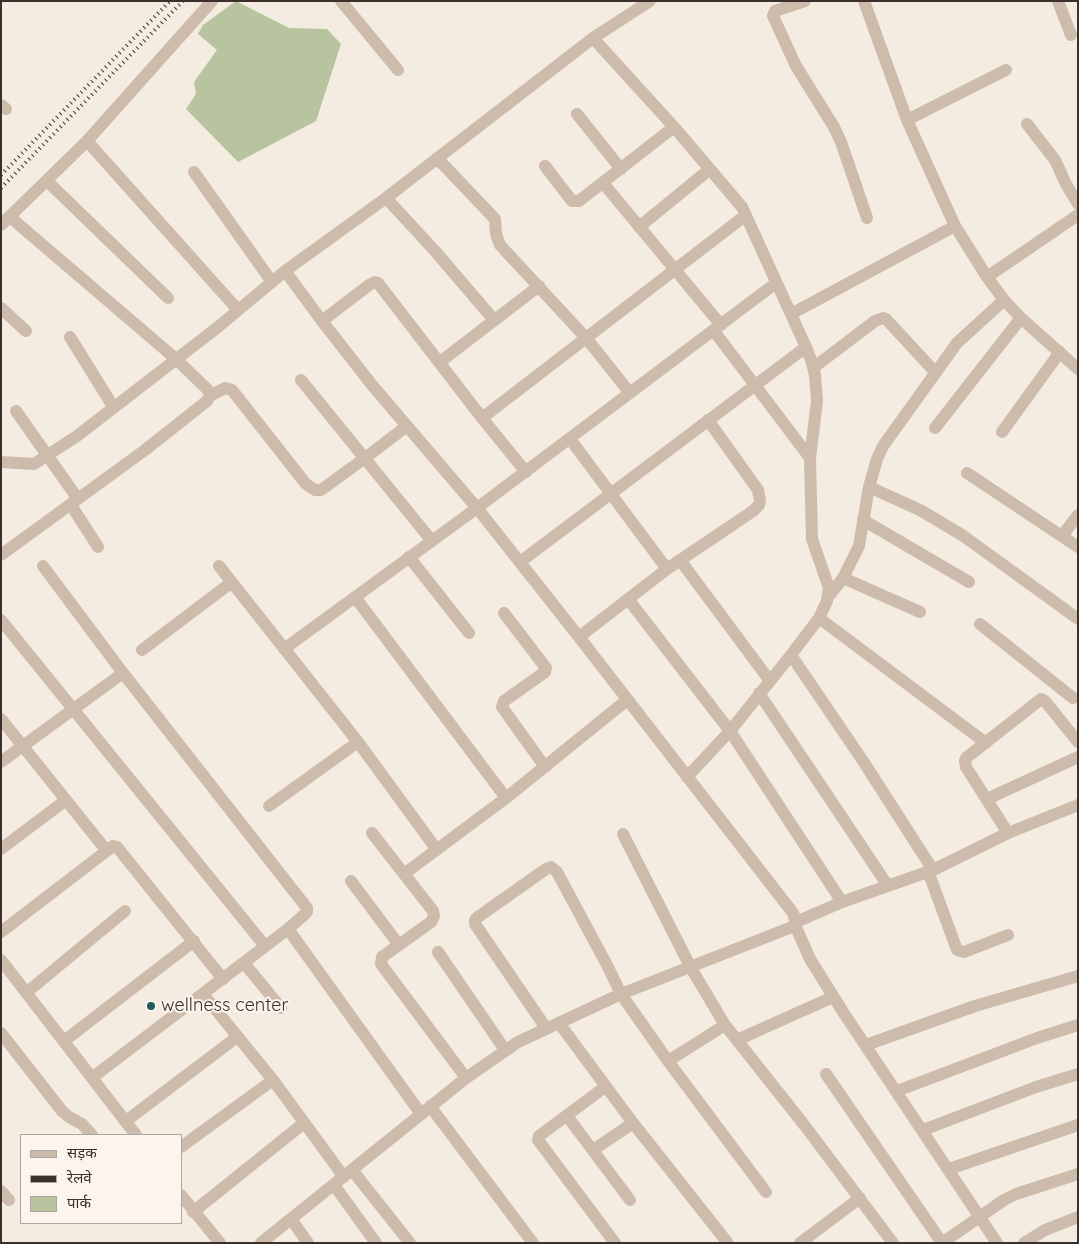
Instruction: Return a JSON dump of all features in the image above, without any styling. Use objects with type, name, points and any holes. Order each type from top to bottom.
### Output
[{"type":"street","points":[[210,396],[208,390],[176,359],[5,221],[87,141],[212,1]]},
{"type":"street","points":[[341,1],[398,70]]},
{"type":"street","points":[[1,462],[34,464],[77,436],[272,282],[386,198],[593,38],[650,1]]},
{"type":"street","points":[[805,1],[775,10],[773,16],[796,66],[834,127],[841,142],[867,218]]},
{"type":"street","points":[[864,1],[907,120],[955,226],[1004,300],[1021,318],[1060,352],[1076,363]]},
{"type":"street","points":[[1058,1],[1072,35]]},
{"type":"street","points":[[593,38],[735,196],[746,215],[806,348],[813,368],[816,401],[810,458],[812,539],[829,588],[828,597]]},
{"type":"street","points":[[907,120],[1006,70]]},
{"type":"street","points":[[577,114],[621,168]]},
{"type":"street","points":[[1027,124],[1055,160],[1078,204]]},
{"type":"street","points":[[545,166],[572,200],[576,202],[584,198],[674,127]]},
{"type":"street","points":[[87,141],[238,310]]},
{"type":"street","points":[[437,158],[495,219],[498,242],[587,339],[630,393]]},
{"type":"street","points":[[639,227],[710,169]]},
{"type":"street","points":[[194,172],[272,282]]},
{"type":"street","points":[[47,181],[168,298]]},
{"type":"street","points":[[603,183],[675,269],[718,328],[755,385],[810,458]]},
{"type":"street","points":[[386,198],[436,251],[494,320]]},
{"type":"street","points":[[482,418],[746,215]]},
{"type":"street","points":[[987,277],[1078,215]]},
{"type":"street","points":[[791,314],[955,226]]},
{"type":"street","points":[[285,272],[322,321],[407,426],[477,508],[579,636],[793,913],[810,959],[997,1243]]},
{"type":"street","points":[[322,321],[369,285],[375,282],[378,283],[526,472]]},
{"type":"street","points":[[284,649],[526,472],[776,283]]},
{"type":"street","points":[[440,362],[539,286]]},
{"type":"street","points":[[687,777],[730,731],[819,618],[828,597],[843,578],[859,546],[869,487],[883,446],[934,372],[957,343],[1004,300]]},
{"type":"street","points":[[1,308],[26,331]]},
{"type":"street","points":[[813,368],[875,321],[883,318],[934,372]]},
{"type":"street","points":[[935,428],[1021,318]]},
{"type":"street","points":[[70,337],[114,408]]},
{"type":"street","points":[[520,562],[806,348]]},
{"type":"street","points":[[1002,432],[1060,352]]},
{"type":"street","points":[[301,380],[432,541]]},
{"type":"street","points":[[1,555],[145,450],[208,401],[210,396],[225,388],[232,390],[310,488],[321,490],[407,426]]},
{"type":"street","points":[[16,411],[48,456],[98,547]]},
{"type":"street","points":[[579,636],[667,569],[759,505],[758,490],[708,420]]},
{"type":"street","points":[[570,439],[667,569]]},
{"type":"street","points":[[967,473],[1078,547]]},
{"type":"street","points":[[869,487],[920,510],[962,535],[1078,619]]},
{"type":"street","points":[[1062,536],[1078,514]]},
{"type":"street","points":[[863,520],[969,582]]},
{"type":"street","points":[[409,557],[470,633]]},
{"type":"street","points":[[680,560],[770,681]]},
{"type":"street","points":[[43,566],[123,673],[305,905],[307,912],[244,963],[93,1077]]},
{"type":"street","points":[[219,566],[358,742],[437,850]]},
{"type":"street","points":[[843,578],[920,612]]},
{"type":"street","points":[[142,650],[232,582]]},
{"type":"street","points":[[355,597],[506,798]]},
{"type":"street","points":[[628,599],[730,731],[842,902]]},
{"type":"street","points":[[504,613],[546,668],[545,672],[504,701],[502,707],[545,767]]},
{"type":"street","points":[[819,618],[986,743]]},
{"type":"street","points":[[1,620],[265,946]]},
{"type":"street","points":[[980,624],[1075,696],[1053,710]]},
{"type":"street","points":[[791,655],[863,761],[931,870],[957,950],[964,952],[1008,935]]},
{"type":"street","points":[[1,762],[123,673]]},
{"type":"street","points":[[760,693],[888,886]]},
{"type":"street","points":[[1008,833],[966,767],[966,758],[1038,700],[1043,699],[1078,742]]},
{"type":"street","points":[[404,874],[506,798],[627,700]]},
{"type":"street","points":[[1,718],[106,850]]},
{"type":"street","points":[[269,806],[358,742]]},
{"type":"street","points":[[987,799],[1078,757]]},
{"type":"street","points":[[1,849],[66,800]]},
{"type":"street","points":[[269,1240],[291,1219],[466,1078],[518,1042],[621,994],[691,968],[842,902],[931,870],[1008,833],[1078,805]]},
{"type":"street","points":[[372,833],[433,911],[434,916],[431,922],[382,957],[381,964],[466,1078]]},
{"type":"street","points":[[623,834],[691,968],[725,1025],[893,1243]]},
{"type":"street","points":[[1,932],[113,846],[117,847],[223,978]]},
{"type":"street","points":[[546,1028],[475,924],[475,920],[546,868],[551,867],[557,872],[607,964],[621,994],[668,1061],[766,1192]]},
{"type":"street","points":[[351,881],[399,945]]},
{"type":"street","points":[[26,993],[125,911]]},
{"type":"street","points":[[288,929],[426,1110],[533,1243]]},
{"type":"street","points":[[64,1041],[194,941]]},
{"type":"street","points":[[438,952],[505,1050]]},
{"type":"street","points":[[1,960],[135,1134]]},
{"type":"street","points":[[244,963],[281,1008]]},
{"type":"street","points":[[866,1045],[975,1006],[1078,976]]},
{"type":"street","points":[[203,994],[273,1080],[343,1177],[376,1243]]},
{"type":"street","points":[[736,1040],[834,996]]},
{"type":"street","points":[[559,1023],[605,1087],[726,1242]]},
{"type":"street","points":[[668,1061],[725,1025]]},
{"type":"street","points":[[897,1091],[1037,1038],[1078,1025]]},
{"type":"street","points":[[1,1033],[62,1111],[82,1124],[91,1134]]},
{"type":"street","points":[[126,1121],[237,1037]]},
{"type":"street","points":[[826,1074],[942,1243],[1004,1200],[1016,1194],[1078,1174]]},
{"type":"street","points":[[923,1130],[1036,1087],[1078,1074]]},
{"type":"street","points":[[182,1146],[273,1080]]},
{"type":"street","points":[[605,1087],[539,1136],[538,1140],[539,1144],[615,1243]]},
{"type":"street","points":[[567,1116],[630,1200]]},
{"type":"street","points":[[193,1212],[304,1123]]},
{"type":"street","points":[[593,1150],[633,1123]]},
{"type":"street","points":[[949,1169],[1078,1125]]},
{"type":"street","points":[[343,1177],[410,1243]]},
{"type":"street","points":[[182,1196],[220,1243]]},
{"type":"street","points":[[800,1243],[816,1238],[860,1198]]},
{"type":"street","points":[[1024,1243],[1044,1230],[1078,1217]]},
{"type":"street","points":[[291,1219],[308,1243]]},
{"type":"green space","points":[[236,1],[289,28],[327,29],[341,44],[316,121],[238,162],[186,109],[196,94],[194,82],[217,50],[198,34],[203,25]]},
{"type":"railway","points":[[1,175],[170,1]]},
{"type":"railway","points":[[1,188],[183,1]]},
{"type":"place","name":"wellness center","points":[[151,1006]]}]
